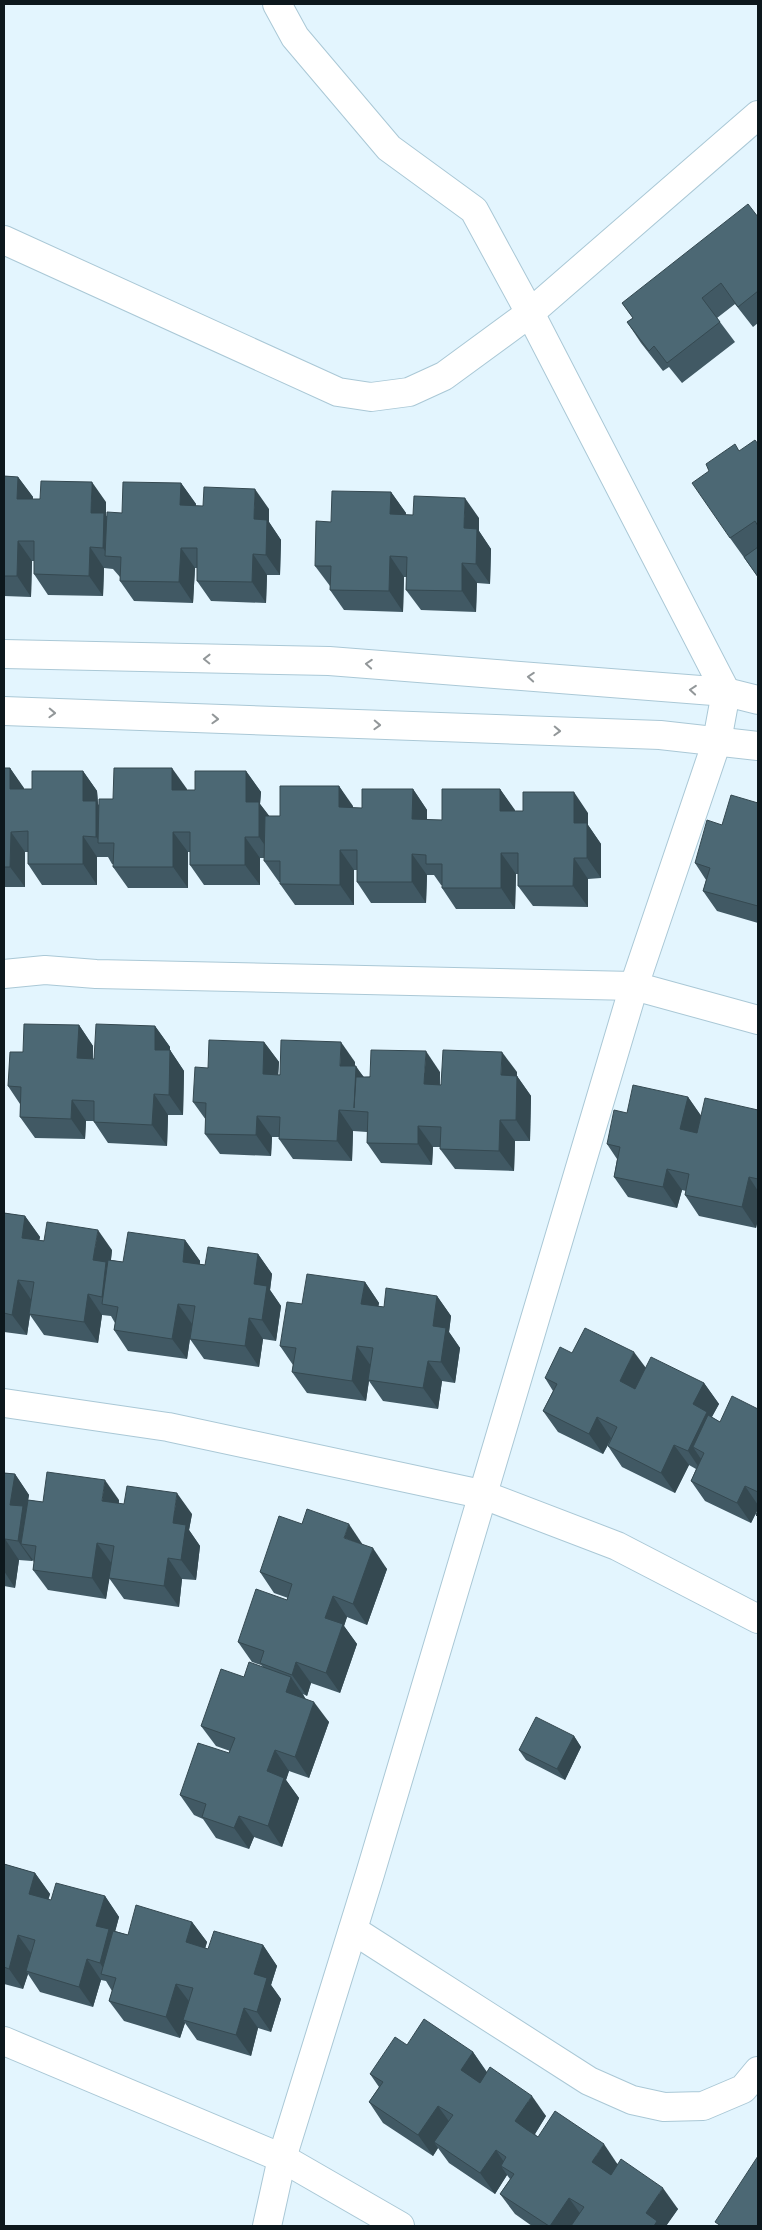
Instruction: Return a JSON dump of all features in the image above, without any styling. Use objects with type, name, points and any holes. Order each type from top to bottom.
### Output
[{"type":"street","points":[[267,2226],[282,2158],[353,1930],[634,986],[717,741],[726,692],[530,313],[474,210],[389,148],[295,37],[277,4]]},
{"type":"street","points":[[4,240],[338,392],[371,397],[408,392],[444,376],[530,313],[758,115]]},
{"type":"street","points":[[4,654],[328,661],[726,692],[758,700]]},
{"type":"street","points":[[4,711],[660,735],[758,746]]},
{"type":"street","points":[[4,974],[45,970],[634,986],[758,1020]]},
{"type":"street","points":[[4,1403],[168,1427],[482,1494],[617,1546],[758,1619]]},
{"type":"street","points":[[353,1930],[588,2081],[632,2100],[664,2107],[703,2106],[744,2088],[758,2071]]},
{"type":"street","points":[[4,2042],[282,2158],[400,2226]]},
{"type":"building","points":[[748,204],[758,217],[758,291],[738,307],[721,283],[702,298],[720,322],[667,363],[654,346],[649,351],[627,322],[633,318],[622,303]]},
{"type":"building","points":[[755,440],[758,444],[758,526],[755,521],[730,538],[692,483],[709,471],[706,464],[735,444],[739,451]]},
{"type":"building","points":[[4,476],[18,477],[17,499],[40,499],[41,481],[92,482],[91,513],[104,513],[103,548],[90,547],[89,576],[34,574],[34,541],[18,541],[17,576],[4,576]]},
{"type":"building","points":[[123,482],[181,483],[180,505],[203,506],[204,487],[255,489],[254,519],[267,520],[266,555],[253,554],[252,582],[197,581],[197,548],[181,548],[179,582],[120,581],[121,557],[105,556],[107,512],[122,513]]},
{"type":"building","points":[[332,491],[391,492],[390,514],[413,515],[414,496],[465,498],[464,528],[477,529],[476,564],[462,563],[462,591],[406,590],[407,557],[390,556],[389,591],[330,590],[331,566],[315,566],[316,521],[331,522]]},
{"type":"building","points":[[758,547],[758,577],[744,557]]},
{"type":"building","points":[[4,768],[10,768],[10,789],[32,789],[32,771],[83,771],[83,801],[96,801],[96,837],[83,836],[83,864],[28,864],[28,831],[11,832],[10,867],[4,867]]},
{"type":"building","points":[[114,768],[172,768],[172,790],[195,790],[195,771],[246,771],[246,802],[259,802],[259,837],[245,837],[245,865],[190,865],[190,832],[173,832],[173,867],[113,867],[114,843],[98,843],[99,799],[113,799]]},
{"type":"building","points":[[280,786],[339,786],[339,807],[362,808],[362,789],[413,789],[412,819],[442,820],[442,789],[500,789],[500,811],[523,811],[523,792],[574,792],[574,823],[587,823],[587,858],[574,858],[573,886],[518,886],[518,853],[501,853],[501,888],[442,888],[442,864],[426,864],[426,855],[412,854],[412,882],[357,882],[357,850],[340,850],[340,885],[280,884],[280,861],[264,861],[265,816],[280,816]]},
{"type":"building","points":[[731,795],[758,803],[758,906],[703,891],[710,868],[695,863],[707,820],[722,825]]},
{"type":"building","points":[[24,1024],[79,1025],[77,1058],[94,1059],[96,1024],[155,1026],[155,1050],[170,1050],[169,1095],[154,1094],[152,1125],[94,1122],[94,1101],[72,1100],[71,1119],[20,1117],[21,1087],[8,1086],[10,1052],[23,1052]]},
{"type":"building","points":[[209,1040],[264,1042],[263,1074],[280,1075],[281,1040],[341,1042],[340,1066],[356,1066],[354,1108],[356,1077],[370,1077],[371,1050],[426,1051],[424,1084],[441,1085],[443,1050],[502,1052],[501,1075],[517,1076],[516,1120],[500,1120],[499,1151],[440,1149],[441,1127],[418,1126],[418,1144],[367,1143],[368,1112],[339,1110],[337,1141],[279,1139],[280,1117],[257,1116],[256,1135],[205,1134],[206,1103],[193,1102],[195,1067],[208,1068]]},
{"type":"building","points":[[633,1085],[688,1097],[680,1129],[697,1133],[705,1098],[758,1110],[758,1179],[749,1177],[742,1207],[685,1195],[689,1174],[667,1169],[663,1187],[614,1177],[620,1147],[607,1144],[614,1110],[627,1113]]},
{"type":"building","points":[[4,1213],[25,1216],[22,1238],[44,1241],[47,1222],[98,1230],[93,1260],[106,1262],[102,1297],[88,1294],[84,1322],[29,1314],[34,1282],[18,1280],[12,1315],[4,1313]]},
{"type":"building","points":[[128,1232],[185,1240],[183,1262],[205,1265],[208,1247],[258,1254],[254,1284],[267,1286],[262,1320],[249,1318],[245,1346],[190,1339],[195,1306],[178,1304],[172,1339],[114,1330],[118,1307],[102,1304],[108,1260],[123,1262]]},
{"type":"building","points":[[307,1274],[365,1282],[361,1304],[384,1307],[386,1288],[437,1296],[433,1326],[446,1328],[441,1362],[428,1361],[423,1388],[368,1380],[373,1348],[357,1346],[352,1381],[292,1372],[296,1348],[280,1346],[287,1302],[302,1304]]},
{"type":"building","points":[[585,1328],[634,1352],[620,1381],[635,1389],[651,1357],[704,1383],[693,1404],[707,1412],[688,1451],[674,1445],[661,1473],[608,1446],[617,1427],[597,1417],[589,1434],[543,1411],[557,1384],[545,1378],[560,1347],[572,1353]]},
{"type":"building","points":[[732,1396],[758,1409],[758,1492],[745,1486],[737,1503],[691,1481],[704,1453],[693,1447],[708,1415],[720,1422]]},
{"type":"building","points":[[47,1472],[105,1480],[102,1501],[124,1504],[127,1486],[177,1493],[173,1523],[186,1525],[181,1560],[168,1558],[164,1586],[109,1578],[114,1546],[97,1543],[92,1578],[33,1570],[36,1546],[21,1544],[28,1500],[43,1502]]},
{"type":"building","points":[[4,1473],[15,1474],[10,1505],[23,1506],[18,1541],[5,1539],[4,1547]]},
{"type":"building","points":[[307,1509],[349,1524],[344,1538],[373,1548],[353,1604],[333,1596],[325,1618],[343,1624],[326,1673],[296,1662],[292,1675],[260,1663],[264,1651],[238,1642],[256,1589],[287,1600],[292,1584],[260,1572],[279,1516],[302,1524]]},
{"type":"building","points":[[249,1662],[291,1677],[286,1692],[314,1702],[295,1757],[275,1750],[267,1771],[284,1778],[268,1826],[239,1816],[234,1828],[202,1817],[206,1804],[180,1795],[198,1743],[229,1753],[235,1738],[201,1726],[221,1669],[244,1677]]},
{"type":"building","points":[[536,1717],[574,1736],[557,1769],[519,1750]]},
{"type":"building","points":[[4,1864],[35,1873],[29,1894],[51,1900],[56,1883],[105,1896],[96,1926],[109,1929],[100,1963],[87,1959],[79,1987],[26,1971],[35,1940],[18,1935],[9,1969],[4,1967]]},
{"type":"building","points":[[136,1905],[192,1922],[186,1942],[208,1949],[214,1931],[263,1945],[254,1974],[267,1978],[257,2012],[244,2008],[236,2035],[183,2020],[193,1988],[176,1984],[166,2017],[109,2001],[116,1978],[101,1974],[113,1931],[128,1935]]},
{"type":"building","points":[[424,2019],[473,2052],[461,2070],[480,2083],[490,2067],[532,2096],[515,2121],[526,2129],[538,2137],[555,2111],[604,2144],[592,2162],[611,2175],[621,2159],[663,2188],[646,2213],[657,2221],[654,2226],[571,2226],[584,2207],[569,2198],[549,2226],[500,2194],[514,2174],[501,2166],[506,2157],[496,2150],[480,2173],[434,2142],[453,2115],[438,2106],[418,2135],[369,2102],[383,2082],[370,2074],[395,2037],[407,2045]]},
{"type":"building","points":[[758,2156],[758,2226],[721,2226],[715,2222]]}]
